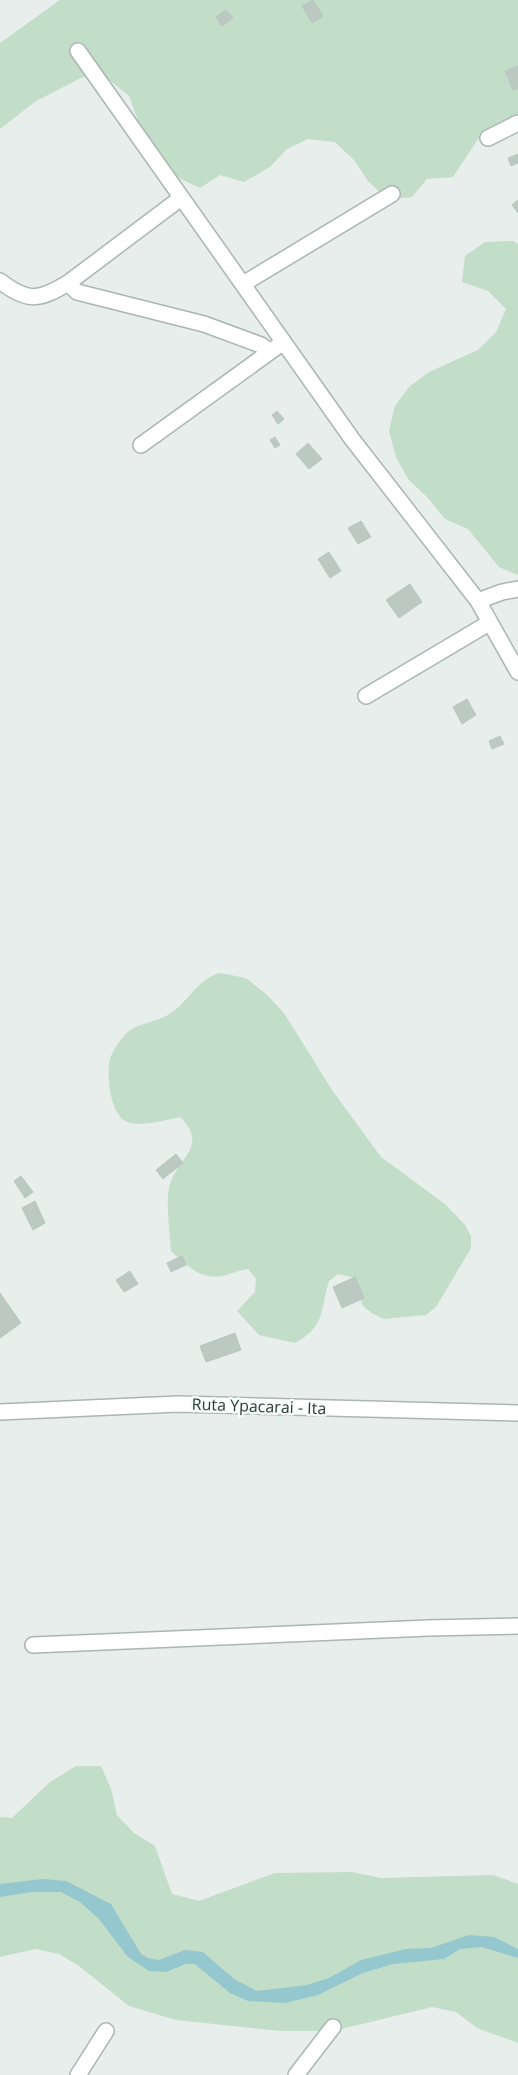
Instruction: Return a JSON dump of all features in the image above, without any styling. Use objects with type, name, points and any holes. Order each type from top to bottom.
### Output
[{"type":"street","points":[[78,51],[352,440],[478,601],[518,672]]},
{"type":"street","points":[[488,138],[518,123]]},
{"type":"street","points":[[243,284],[392,194]]},
{"type":"street","points":[[0,281],[21,295],[35,297],[48,295],[68,283],[181,198]]},
{"type":"street","points":[[68,283],[77,292],[204,324],[261,345],[270,352]]},
{"type":"street","points":[[141,444],[284,342]]},
{"type":"street","points":[[478,601],[502,592],[518,589]]},
{"type":"street","points":[[366,696],[489,623]]},
{"type":"street","name":"Ruta Ypacarai - Ita","points":[[0,1412],[178,1404],[518,1414]]},
{"type":"street","points":[[33,1646],[428,1628],[518,1626]]},
{"type":"street","points":[[296,2075],[333,2027]]},
{"type":"street","points":[[78,2075],[106,2031]]},
{"type":"green space","points":[[60,0],[518,0],[518,125],[480,136],[453,177],[427,179],[412,197],[387,199],[368,181],[354,160],[335,142],[308,139],[287,149],[270,167],[244,182],[220,175],[200,188],[177,177],[147,145],[129,96],[108,79],[83,77],[36,101],[0,129],[0,43]]},
{"type":"green space","points":[[513,241],[518,244],[518,575],[499,567],[468,529],[445,519],[428,498],[408,479],[396,457],[389,431],[395,406],[409,387],[429,372],[478,350],[496,332],[506,309],[488,291],[462,282],[465,256],[485,242]]},
{"type":"green space","points":[[220,973],[246,978],[266,994],[284,1013],[332,1090],[381,1157],[445,1204],[465,1225],[471,1236],[471,1248],[436,1307],[426,1315],[384,1319],[373,1314],[363,1306],[357,1292],[355,1278],[338,1274],[329,1281],[317,1324],[305,1337],[295,1343],[259,1335],[237,1311],[255,1292],[256,1279],[248,1269],[222,1276],[207,1276],[193,1270],[171,1251],[168,1208],[170,1184],[189,1151],[192,1135],[180,1117],[139,1124],[127,1122],[121,1118],[113,1103],[109,1084],[110,1059],[118,1044],[128,1032],[168,1015],[204,981]]},
{"type":"green space","points":[[76,1766],[101,1766],[111,1789],[117,1815],[134,1833],[155,1846],[172,1894],[199,1901],[275,1873],[352,1872],[381,1878],[493,1875],[518,1884],[518,2043],[477,2028],[456,2012],[432,2007],[333,2031],[281,2031],[176,2020],[129,2006],[79,1966],[59,1954],[35,1949],[0,1957],[0,1817],[12,1818],[50,1782]]},
{"type":"water","points":[[43,1879],[66,1881],[111,1904],[141,1954],[148,1958],[159,1960],[185,1950],[203,1952],[234,1979],[257,1991],[307,1985],[329,1978],[361,1960],[406,1949],[431,1948],[469,1935],[494,1937],[518,1949],[518,1958],[482,1947],[460,1949],[444,1959],[393,1964],[363,1973],[318,1995],[285,2003],[248,2001],[230,1993],[195,1964],[186,1964],[166,1972],[149,1971],[127,1956],[99,1919],[80,1902],[61,1892],[32,1892],[0,1897],[0,1884]]},
{"type":"building","points":[[313,0],[323,16],[312,23],[302,6]]},
{"type":"building","points":[[226,10],[233,18],[222,26],[216,17]]},
{"type":"building","points":[[518,66],[518,88],[513,90],[505,71]]},
{"type":"building","points":[[518,154],[518,163],[511,166],[508,158]]},
{"type":"building","points":[[518,200],[518,213],[512,205]]},
{"type":"building","points":[[277,411],[284,419],[278,424],[272,415]]},
{"type":"building","points":[[275,437],[280,445],[275,448],[270,440]]},
{"type":"building","points":[[308,443],[322,459],[309,469],[296,454]]},
{"type":"building","points":[[361,521],[371,537],[358,544],[348,528]]},
{"type":"building","points":[[329,552],[341,571],[330,578],[318,559]]},
{"type":"building","points":[[410,584],[422,602],[399,618],[386,600]]},
{"type":"building","points":[[467,699],[476,715],[462,724],[453,707]]},
{"type":"building","points":[[500,736],[504,744],[492,749],[489,741]]},
{"type":"building","points":[[176,1154],[183,1163],[163,1179],[156,1170]]},
{"type":"building","points":[[21,1176],[33,1192],[25,1198],[14,1181]]},
{"type":"building","points":[[35,1201],[45,1223],[33,1230],[22,1208]]},
{"type":"building","points":[[182,1256],[186,1265],[171,1272],[167,1263]]},
{"type":"building","points":[[130,1271],[138,1284],[124,1292],[116,1280]]},
{"type":"building","points":[[355,1277],[364,1298],[342,1308],[333,1287]]},
{"type":"building","points":[[0,1293],[21,1323],[0,1338]]},
{"type":"building","points":[[235,1333],[241,1350],[206,1362],[200,1346]]}]
